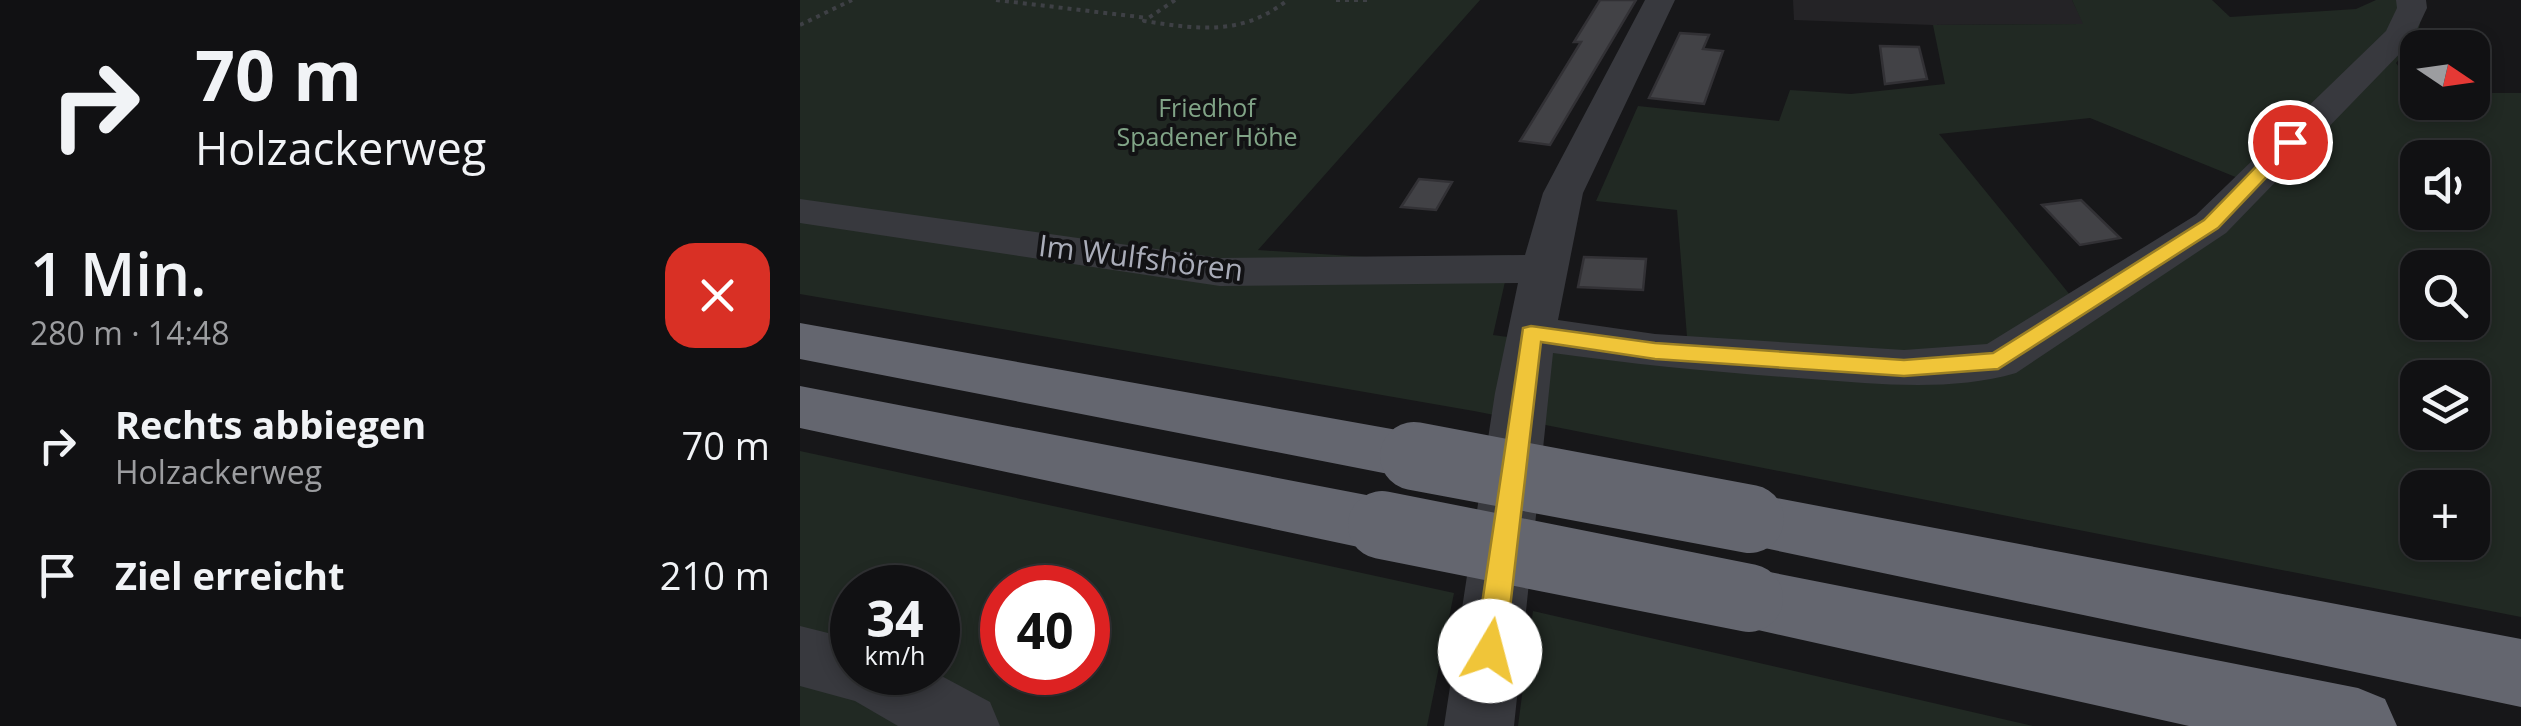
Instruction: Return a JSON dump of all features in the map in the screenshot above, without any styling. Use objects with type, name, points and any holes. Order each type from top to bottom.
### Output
[{"type":"highway","points":[[800,341],[1750,519],[2521,673]]},
{"type":"highway","points":[[800,407],[1749,598],[2358,726]]},
{"type":"street","points":[[1479,726],[1531,334],[1562,193],[1660,0]]},
{"type":"street","points":[[1531,334],[1655,351],[1904,368],[1998,361],[2211,224],[2400,35],[2412,8],[2411,0]]},
{"type":"street","name":"Im Wulfshören","points":[[800,211],[1220,272],[1544,269]]},
{"type":"street","points":[[800,656],[830,664]]},
{"type":"street","points":[[910,695],[965,726]]},
{"type":"path","points":[[800,25],[852,0]]},
{"type":"path","points":[[996,0],[1148,18]]},
{"type":"path","points":[[1035,6],[1045,0]]},
{"type":"path","points":[[1175,0],[1144,21],[1237,30],[1256,24],[1285,2]]},
{"type":"path","points":[[1336,0],[1369,0]]},
{"type":"shaded area","points":[[1793,0],[2072,0],[2084,24],[1933,25],[1794,20]]},
{"type":"green space","name":"Friedhof Spadener Höhe","points":[[800,0],[1480,0],[1258,250],[1383,258],[1511,255],[1493,335],[1689,362],[1677,210],[1596,201],[1638,106],[1779,121],[1790,90],[1851,94],[1945,84],[1933,25],[2083,24],[2072,0],[2212,0],[2230,17],[2356,9],[2376,0],[2425,0],[2419,30],[2400,30],[2400,58],[2396,63],[2400,69],[2400,120],[2490,120],[2490,93],[2521,93],[2521,617],[1474,411],[800,294]],"holes":[[[2090,118],[2238,178],[2198,221],[2075,301],[1939,134]]]},
{"type":"green space","points":[[800,451],[1454,593],[1427,726],[800,726]]},
{"type":"green space","points":[[1533,611],[2033,726],[1518,726]]},
{"type":"building","points":[[1600,0],[1636,0],[1550,145],[1520,141],[1581,42],[1574,42]]},
{"type":"building","points":[[1680,33],[1709,35],[1703,49],[1723,51],[1704,104],[1649,98]]},
{"type":"building","points":[[1880,46],[1919,47],[1927,79],[1885,84]]},
{"type":"building","points":[[1419,179],[1452,182],[1436,210],[1401,207]]},
{"type":"building","points":[[2081,200],[2120,238],[2080,245],[2042,205]]},
{"type":"building","points":[[1584,257],[1646,259],[1643,290],[1578,287]]},
{"type":"route","points":[[1490,651],[1531,334],[1655,351],[1904,368],[1998,361],[2211,224],[2290,142]]}]
